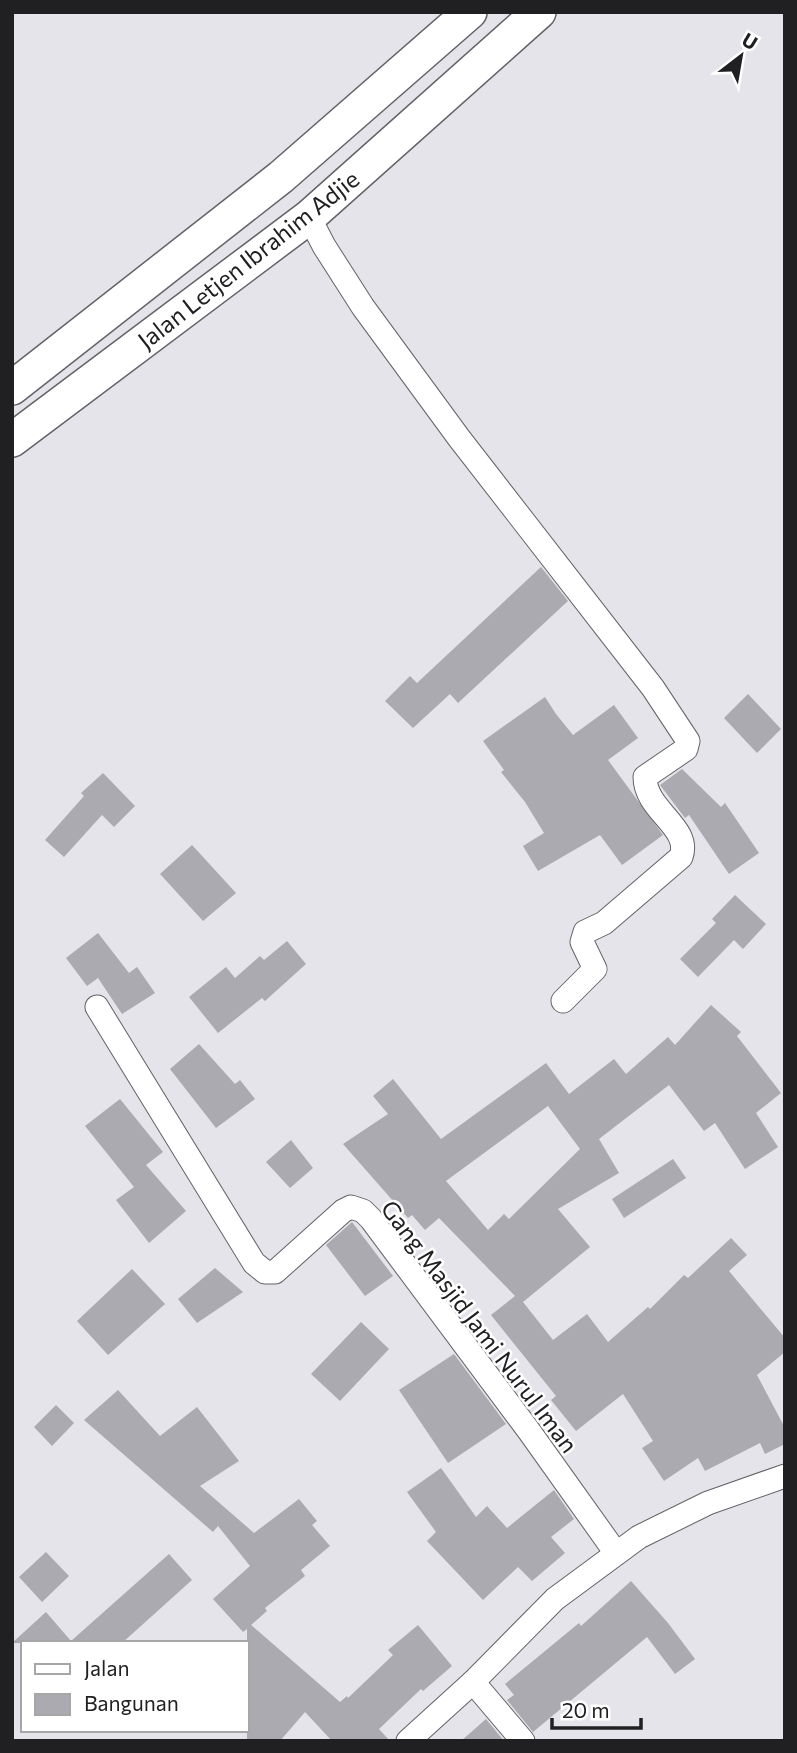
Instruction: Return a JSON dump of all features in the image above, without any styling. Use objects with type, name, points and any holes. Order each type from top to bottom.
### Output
[{"type":"street","name":"Jalan Letjen Ibrahim Adjie","points":[[12,388],[281,177],[470,12]]},
{"type":"street","name":"Jalan Letjen Ibrahim Adjie","points":[[12,440],[309,217],[538,12]]},
{"type":"street","points":[[309,217],[363,307],[459,438],[653,688],[688,741],[685,749],[645,777],[649,798],[681,836],[685,847],[681,857],[604,923],[585,932],[582,942],[595,969],[563,1001]]},
{"type":"street","name":"Gang Masjid Jami Nurul Iman","points":[[97,1007],[254,1263],[265,1272],[275,1272],[343,1211],[351,1207],[363,1211],[521,1420],[616,1553]]},
{"type":"street","points":[[408,1741],[473,1682],[555,1599],[616,1553],[639,1537],[708,1503],[785,1476]]},
{"type":"street","points":[[473,1682],[523,1741]]},
{"type":"building","points":[[541,567],[568,601],[458,703],[450,694],[413,728],[385,701],[410,676],[417,683]]},
{"type":"building","points":[[748,694],[781,729],[757,753],[724,718]]},
{"type":"building","points":[[545,697],[573,735],[614,705],[638,738],[608,760],[663,835],[622,865],[600,835],[538,871],[523,846],[544,833],[525,802],[501,772],[504,770],[483,741]]},
{"type":"building","points":[[682,769],[721,807],[725,803],[759,853],[729,874],[689,815],[685,818],[660,785]]},
{"type":"building","points":[[103,773],[135,806],[114,827],[102,815],[64,857],[45,840],[84,796],[81,793]]},
{"type":"building","points":[[192,845],[236,893],[203,921],[160,874]]},
{"type":"building","points":[[735,895],[766,924],[743,949],[734,940],[698,977],[680,959],[716,923],[712,919]]},
{"type":"building","points":[[98,933],[129,973],[137,967],[155,993],[122,1014],[98,978],[87,986],[66,958]]},
{"type":"building","points":[[287,941],[306,964],[265,1001],[262,998],[218,1033],[189,997],[226,967],[235,978],[260,956],[264,960]]},
{"type":"building","points":[[711,1005],[741,1032],[737,1036],[781,1093],[756,1113],[778,1147],[745,1169],[715,1123],[704,1131],[669,1085],[599,1139],[619,1173],[558,1209],[590,1247],[523,1302],[553,1340],[587,1314],[608,1342],[648,1307],[650,1309],[684,1275],[688,1278],[731,1238],[747,1255],[729,1271],[785,1338],[785,1352],[757,1375],[785,1428],[785,1444],[765,1454],[760,1443],[705,1471],[698,1458],[664,1481],[642,1448],[653,1441],[623,1394],[576,1431],[551,1400],[556,1396],[491,1315],[515,1296],[439,1218],[425,1230],[412,1215],[408,1218],[343,1144],[388,1114],[373,1096],[393,1079],[441,1139],[546,1063],[569,1094],[614,1059],[626,1074],[668,1037],[675,1045]],"holes":[[[548,1106],[580,1149],[509,1219],[504,1214],[488,1230],[446,1181]]]},
{"type":"building","points":[[199,1044],[235,1084],[240,1080],[255,1099],[216,1128],[170,1069]]},
{"type":"building","points":[[120,1099],[163,1152],[146,1165],[186,1211],[149,1243],[116,1200],[134,1187],[85,1126]]},
{"type":"building","points":[[291,1140],[313,1168],[290,1188],[266,1162]]},
{"type":"building","points":[[673,1159],[686,1178],[624,1218],[612,1199]]},
{"type":"building","points":[[352,1222],[393,1276],[365,1296],[326,1245]]},
{"type":"building","points":[[215,1268],[243,1292],[197,1323],[178,1299]]},
{"type":"building","points":[[132,1269],[165,1304],[108,1355],[77,1321]]},
{"type":"building","points":[[361,1322],[389,1349],[340,1401],[311,1374]]},
{"type":"building","points":[[454,1354],[506,1424],[448,1463],[399,1390]]},
{"type":"building","points":[[118,1390],[160,1436],[197,1407],[239,1461],[200,1486],[254,1533],[299,1499],[317,1521],[312,1525],[330,1546],[301,1570],[305,1576],[265,1608],[267,1611],[251,1625],[340,1702],[347,1696],[348,1698],[393,1655],[388,1650],[418,1625],[452,1666],[423,1691],[421,1689],[379,1729],[390,1741],[332,1741],[305,1712],[280,1741],[247,1741],[247,1629],[243,1632],[213,1599],[250,1566],[218,1526],[213,1532],[84,1420]]},
{"type":"building","points":[[56,1405],[74,1423],[52,1446],[34,1427]]},
{"type":"building","points":[[441,1468],[476,1517],[487,1506],[507,1528],[554,1490],[574,1519],[551,1537],[565,1553],[532,1581],[518,1567],[483,1600],[427,1541],[436,1532],[407,1492]]},
{"type":"building","points":[[46,1552],[69,1576],[42,1602],[19,1577]]},
{"type":"building","points":[[169,1554],[192,1580],[124,1641],[71,1641]]},
{"type":"building","points":[[631,1581],[695,1659],[675,1674],[647,1637],[533,1732],[507,1700],[514,1695],[505,1684],[579,1623],[581,1626]]},
{"type":"building","points":[[46,1612],[71,1641],[12,1643]]},
{"type":"building","points":[[486,1719],[504,1741],[461,1741]]}]
